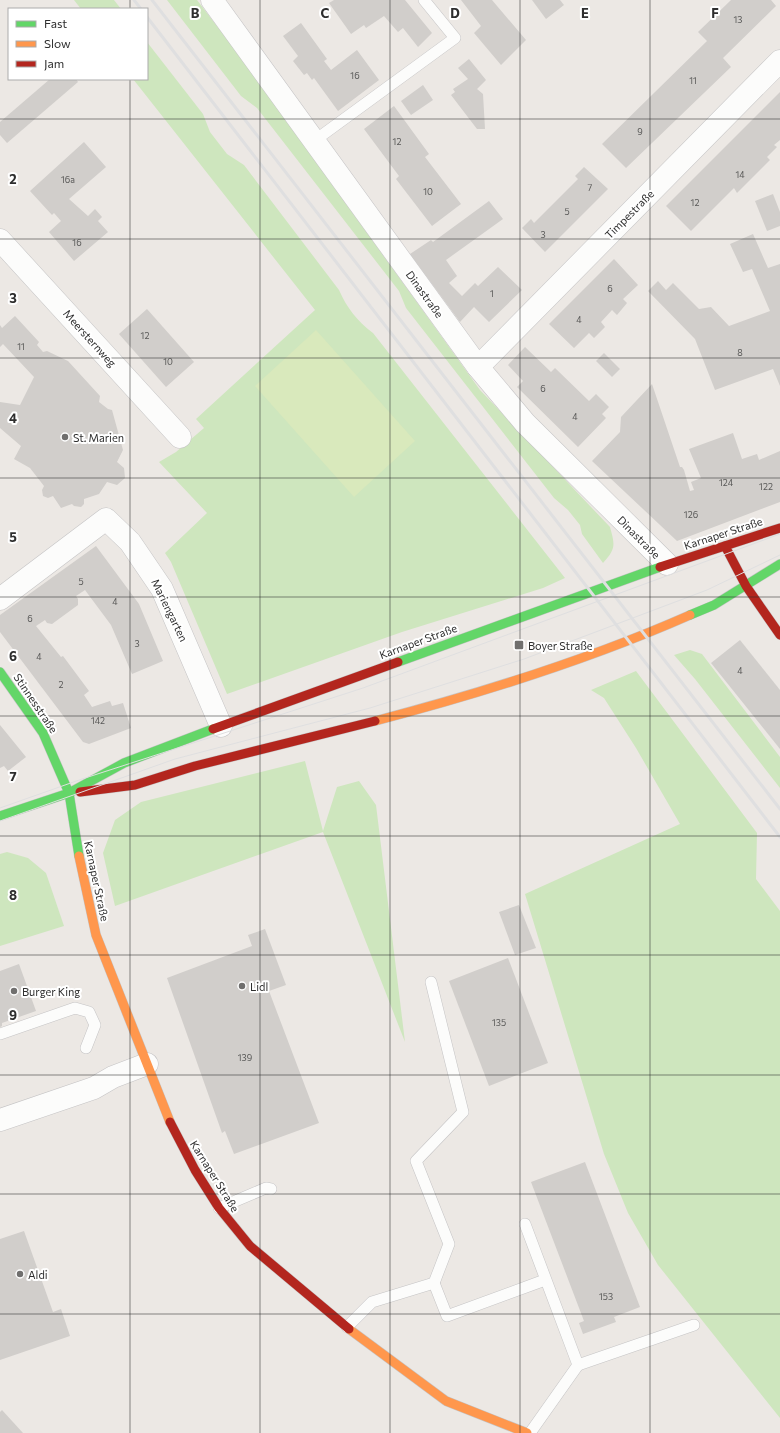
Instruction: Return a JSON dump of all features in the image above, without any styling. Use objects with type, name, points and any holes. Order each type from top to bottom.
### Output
[{"type":"main road","name":"Karnaper Straße","points":[[0,816],[69,793],[124,762],[221,726],[582,596],[666,564],[780,528]]},
{"type":"main road","points":[[725,546],[746,586],[780,635]]},
{"type":"main road","name":"Karnaper Straße","points":[[69,793],[135,785],[195,766],[310,738],[469,696],[541,673],[652,632],[714,605],[780,564]]},
{"type":"main road","name":"Stinnesstraße","points":[[0,672],[43,733],[69,793]]},
{"type":"main road","name":"Karnaper Straße","points":[[69,793],[74,831],[96,935],[147,1064],[164,1113],[195,1170],[219,1208],[250,1246],[347,1327],[446,1401],[527,1433]]},
{"type":"street","name":"Dinastraße","points":[[212,0],[478,367],[525,423],[666,564]]},
{"type":"street","name":"Timpestraße","points":[[478,367],[780,61]]},
{"type":"street","name":"Meersternweg","points":[[0,240],[183,440]]},
{"type":"street","name":"Mariengarten","points":[[0,599],[106,519],[130,542],[162,589],[221,726]]},
{"type":"street","points":[[0,1120],[94,1088],[113,1077],[147,1064]]},
{"type":"lane","points":[[314,141],[455,38],[424,0]]},
{"type":"lane","points":[[431,982],[463,1112],[416,1161],[449,1244],[434,1283],[447,1316],[545,1280]]},
{"type":"lane","points":[[0,1034],[75,1008],[89,1012],[95,1026],[86,1048]]},
{"type":"lane","points":[[219,1208],[266,1188],[271,1189]]},
{"type":"lane","points":[[525,1224],[578,1365]]},
{"type":"lane","points":[[347,1327],[372,1302],[434,1283]]},
{"type":"lane","points":[[530,1433],[578,1365],[694,1325]]},
{"type":"green space","points":[[74,0],[114,0],[120,8],[80,8]]},
{"type":"green space","points":[[167,0],[197,0],[239,55],[480,390],[610,527],[613,538],[613,546],[610,554],[603,563],[582,534],[580,525],[568,510],[554,498],[406,308],[399,291],[257,108],[241,96]]},
{"type":"green space","points":[[148,43],[203,114],[210,132],[227,154],[244,165],[339,290],[345,303],[353,314],[373,333],[565,578],[543,588],[402,632],[227,694],[171,562],[165,553],[207,513],[159,462],[176,452],[204,428],[196,419],[315,310],[134,80],[148,80]]},
{"type":"green space","points":[[316,330],[415,441],[354,497],[255,386]]},
{"type":"green space","points":[[690,650],[702,654],[780,757],[780,788],[695,679],[674,655]]},
{"type":"green space","points":[[636,671],[757,833],[756,879],[780,911],[780,1418],[658,1265],[628,1213],[604,1154],[525,894],[680,824],[636,748],[604,698],[591,690]]},
{"type":"green space","points":[[305,761],[323,831],[337,787],[359,781],[376,805],[405,1042],[323,832],[115,906],[103,853],[115,820],[141,802]]},
{"type":"green space","points":[[7,852],[28,858],[46,873],[64,926],[0,946],[0,854]]},
{"type":"building","points":[[334,0],[405,0],[432,33],[418,47],[403,28],[398,32],[384,16],[366,28],[364,25],[351,34],[329,3]]},
{"type":"building","points":[[461,0],[492,0],[526,40],[501,65],[474,33],[481,26]]},
{"type":"building","points":[[532,0],[560,0],[564,5],[546,19]]},
{"type":"building","points":[[731,0],[771,0],[776,6],[723,58],[731,67],[626,168],[602,144],[707,41],[698,32]]},
{"type":"building","points":[[301,23],[327,59],[324,61],[331,70],[357,50],[379,80],[338,111],[314,78],[312,80],[307,73],[304,75],[293,61],[298,56],[283,36]]},
{"type":"building","points":[[469,59],[486,80],[477,89],[483,94],[485,129],[477,129],[451,95],[455,92],[453,89],[468,79],[458,68]]},
{"type":"building","points":[[49,80],[77,80],[78,82],[7,143],[0,135],[0,122]]},
{"type":"building","points":[[423,85],[433,100],[411,115],[401,101]]},
{"type":"building","points":[[780,92],[780,140],[774,145],[777,147],[767,157],[770,160],[737,193],[734,188],[691,231],[666,206]]},
{"type":"building","points":[[394,106],[429,154],[425,157],[461,204],[432,226],[396,179],[399,176],[364,129]]},
{"type":"building","points":[[84,142],[106,167],[69,199],[88,216],[95,209],[102,217],[98,221],[108,232],[74,261],[49,232],[61,221],[54,213],[52,215],[30,191]]},
{"type":"building","points":[[584,167],[608,189],[545,252],[522,228],[531,219],[534,223],[578,179],[575,176]]},
{"type":"building","points":[[773,194],[780,212],[780,226],[767,231],[755,201]]},
{"type":"building","points":[[489,201],[503,219],[446,260],[457,276],[449,283],[462,296],[475,283],[478,286],[498,267],[522,290],[489,322],[474,307],[460,322],[410,254],[431,240],[433,242]]},
{"type":"building","points":[[753,234],[768,268],[780,264],[780,386],[773,369],[715,390],[695,339],[648,291],[658,281],[666,290],[673,283],[699,309],[711,307],[729,326],[770,311],[752,269],[743,272],[730,244]]},
{"type":"building","points":[[614,259],[638,285],[623,299],[627,303],[617,315],[612,310],[601,322],[605,327],[594,338],[589,333],[574,348],[549,324]]},
{"type":"building","points":[[147,309],[194,362],[166,387],[119,334]]},
{"type":"building","name":"St. Marien","points":[[15,316],[39,342],[37,345],[43,352],[47,351],[68,361],[100,396],[99,402],[108,409],[112,410],[123,450],[117,462],[124,468],[125,478],[117,485],[107,482],[99,494],[84,499],[84,504],[81,507],[74,506],[72,504],[61,508],[53,496],[48,498],[43,496],[42,490],[44,486],[30,468],[14,459],[21,446],[0,428],[0,402],[20,405],[34,377],[3,344],[0,347],[0,325],[2,328]]},
{"type":"building","points":[[525,347],[551,372],[555,368],[589,401],[596,394],[609,407],[602,414],[606,418],[578,447],[517,387],[523,381],[508,365]]},
{"type":"building","points":[[604,353],[620,369],[612,377],[596,361]]},
{"type":"building","points":[[652,384],[680,467],[684,470],[690,491],[694,490],[691,482],[701,478],[689,449],[733,433],[742,459],[757,454],[759,460],[780,451],[780,502],[677,541],[592,461],[620,432],[621,417]]},
{"type":"building","points":[[96,546],[139,604],[163,661],[132,674],[111,625],[85,590],[76,596],[78,599],[78,605],[52,624],[47,623],[45,620],[36,626],[61,657],[63,656],[89,691],[84,695],[92,707],[110,701],[112,706],[123,703],[131,728],[89,744],[83,742],[0,632],[0,615]]},
{"type":"building","points":[[740,640],[780,690],[780,749],[711,663]]},
{"type":"building","points":[[0,725],[26,757],[8,771],[4,766],[0,768]]},
{"type":"building","points":[[519,905],[536,948],[515,955],[499,912]]},
{"type":"building","points":[[265,929],[286,985],[269,991],[319,1123],[234,1154],[225,1131],[222,1133],[167,978],[252,946],[248,935]]},
{"type":"building","points":[[508,958],[548,1063],[489,1086],[449,981]]},
{"type":"building","name":"Burger King","points":[[19,964],[36,1011],[2,1023],[2,1026],[0,1027],[0,971]]},
{"type":"building","points":[[585,1162],[640,1307],[614,1317],[616,1322],[583,1334],[579,1323],[584,1321],[531,1182]]},
{"type":"building","name":"Aldi","points":[[24,1231],[53,1312],[61,1309],[70,1336],[0,1360],[0,1239]]},
{"type":"building","points":[[2,1410],[23,1433],[0,1433],[0,1412]]},
{"type":"tram line","points":[[0,808],[82,779],[363,688],[780,534]]},
{"type":"tram line","points":[[0,821],[175,759],[370,708],[524,659],[707,590],[780,555]]},
{"type":"railway","points":[[134,0],[140,8]]},
{"type":"railway","points":[[152,0],[780,809]]},
{"type":"railway","points":[[148,18],[780,837]]},
{"type":"traffic: fast","points":[[690,615],[714,605],[780,564]]},
{"type":"traffic: fast","points":[[398,662],[660,567]]},
{"type":"traffic: fast","points":[[0,672],[43,733],[69,793],[79,856]]},
{"type":"traffic: fast","points":[[0,816],[69,793],[124,763],[213,729]]},
{"type":"traffic: slow","points":[[375,721],[495,687],[574,661],[613,647],[690,615]]},
{"type":"traffic: slow","points":[[79,856],[96,935],[170,1122]]},
{"type":"traffic: slow","points":[[349,1329],[446,1401],[527,1433]]},
{"type":"traffic: jam","points":[[660,567],[780,528]]},
{"type":"traffic: jam","points":[[725,546],[746,586],[780,635]]},
{"type":"traffic: jam","points":[[213,729],[398,662]]},
{"type":"traffic: jam","points":[[80,792],[135,785],[195,766],[375,721]]},
{"type":"traffic: jam","points":[[170,1122],[195,1170],[219,1208],[250,1246],[349,1329]]},
{"type":"place","name":"St. Marien","points":[[65,437]]},
{"type":"place","name":"Boyer Straße","points":[[519,645]]},
{"type":"place","name":"Lidl","points":[[242,986]]},
{"type":"place","name":"Burger King","points":[[14,991]]},
{"type":"place","name":"Aldi","points":[[20,1274]]}]
